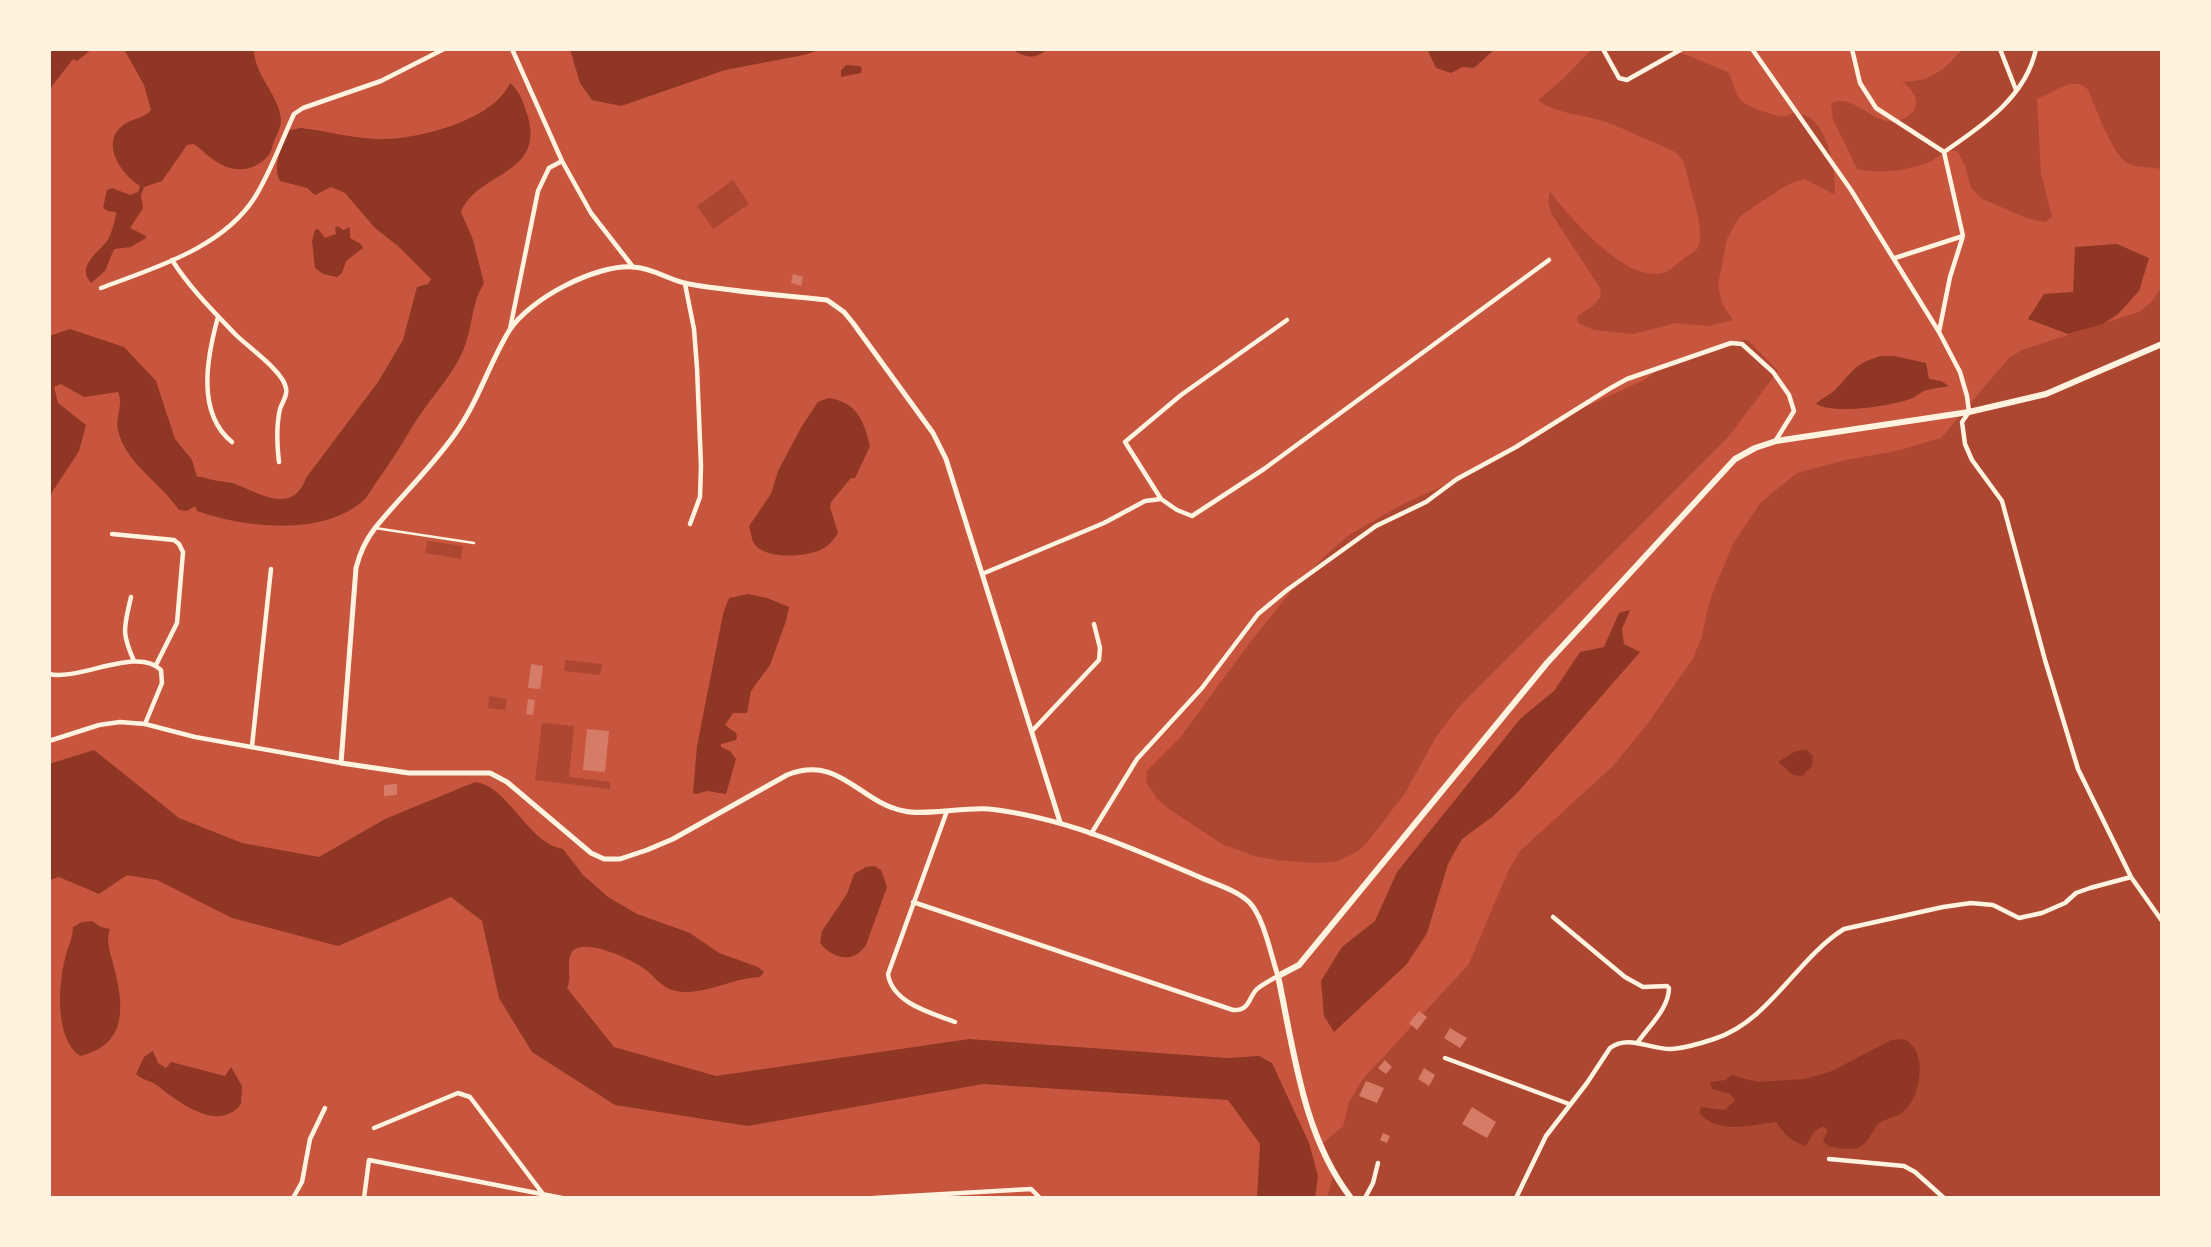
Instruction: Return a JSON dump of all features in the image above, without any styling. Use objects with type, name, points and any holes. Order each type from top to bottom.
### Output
[{"type":"main road","points":[[1351,1198],[1338,1181],[1320,1147],[1306,1100],[1278,976],[1299,965],[1547,663],[1735,459],[1776,441],[1969,412],[2046,394],[2162,344]]},
{"type":"street","points":[[101,288],[172,260],[217,236],[238,218],[266,177],[294,114],[303,108],[381,81],[444,49]]},
{"type":"street","points":[[512,49],[562,161],[591,213],[633,267]]},
{"type":"street","points":[[1603,49],[1619,78],[1623,80],[1682,49]]},
{"type":"street","points":[[1752,49],[1895,258],[1960,372],[1969,412],[1962,422],[1965,444],[1972,460],[2003,501],[2045,660],[2078,769],[2131,877],[2162,921]]},
{"type":"street","points":[[1852,49],[1860,83],[1876,108],[1944,152],[1963,236],[1950,277],[1939,332]]},
{"type":"street","points":[[2000,49],[2016,91]]},
{"type":"street","points":[[1944,152],[1984,124],[2016,91],[2026,78],[2036,49]]},
{"type":"street","points":[[341,762],[356,568],[365,541],[455,434],[484,384],[510,329],[538,191],[550,168],[562,161]]},
{"type":"street","points":[[1895,258],[1963,236]]},
{"type":"street","points":[[172,260],[183,277],[218,316],[286,386],[277,432],[279,462]]},
{"type":"street","points":[[1287,320],[1181,395],[1125,442],[1161,499],[1177,510],[1192,516],[1228,494],[1549,260]]},
{"type":"street","points":[[510,329],[542,300],[574,282],[592,274],[633,267],[655,271],[685,284],[827,300],[844,312],[933,433],[946,459],[1060,822]]},
{"type":"street","points":[[685,284],[696,355],[701,466],[700,497],[690,524]]},
{"type":"street","points":[[218,316],[207,380],[210,409],[218,430],[232,442]]},
{"type":"street","points":[[1090,834],[1137,759],[1195,697],[1258,614],[1376,526],[1426,502],[1457,479],[1516,447],[1609,388],[1627,379],[1737,342],[1773,372],[1793,404],[1794,411],[1776,441]]},
{"type":"street","points":[[982,574],[1104,523],[1145,501],[1161,499]]},
{"type":"street","points":[[112,534],[174,540],[183,552],[177,623],[156,665]]},
{"type":"street","points":[[252,746],[271,569]]},
{"type":"street","points":[[131,597],[123,631],[134,661]]},
{"type":"street","points":[[1033,730],[1099,660],[1100,648],[1094,624]]},
{"type":"street","points":[[49,674],[97,670],[134,661],[156,665],[161,670],[162,683],[145,724]]},
{"type":"street","points":[[49,741],[99,725],[120,722],[145,724],[195,737],[409,773],[490,773],[507,782],[591,853],[604,859],[620,859],[673,839],[726,811],[753,793],[801,770],[816,768],[838,775],[866,793],[904,811],[988,809],[1060,822],[1147,855],[1235,893],[1251,904],[1260,920],[1278,976],[1258,988],[1246,1007],[1233,1010],[913,902]]},
{"type":"street","points":[[947,810],[888,974],[889,983],[904,999],[955,1022]]},
{"type":"street","points":[[1516,1198],[1546,1136],[1610,1048],[1621,1043],[1638,1042],[1656,1048],[1673,1049],[1715,1039],[1746,1026],[1799,968],[1844,929],[1971,903],[1993,905],[2019,918],[2042,913],[2065,903],[2076,893],[2090,887],[2131,877]]},
{"type":"street","points":[[1553,917],[1625,977],[1643,987],[1669,988],[1658,1016],[1638,1042]]},
{"type":"street","points":[[1445,1058],[1569,1104]]},
{"type":"street","points":[[374,1128],[458,1093],[470,1097],[543,1194]]},
{"type":"street","points":[[293,1198],[302,1182],[310,1139],[325,1108]]},
{"type":"street","points":[[1829,1159],[1903,1166],[1915,1172],[1944,1198]]},
{"type":"street","points":[[364,1198],[369,1160],[562,1198]]},
{"type":"street","points":[[1365,1198],[1373,1183],[1378,1163]]},
{"type":"street","points":[[874,1198],[1031,1189],[1040,1198]]},
{"type":"lane","points":[[375,528],[474,543]]},
{"type":"shaded area","points":[[49,49],[92,49],[77,61],[73,59],[52,86],[49,95]]},
{"type":"shaded area","points":[[124,49],[254,49],[258,68],[276,102],[281,123],[268,156],[247,169],[224,166],[193,144],[187,145],[162,181],[144,187],[141,195],[143,208],[130,228],[146,238],[131,247],[114,249],[105,271],[91,283],[87,277],[87,265],[107,241],[116,215],[116,212],[103,208],[107,190],[112,188],[130,195],[138,192],[140,186],[126,175],[116,159],[113,141],[122,126],[151,110],[144,85]]},
{"type":"shaded area","points":[[570,49],[822,49],[725,70],[621,106],[592,100],[580,83]]},
{"type":"shaded area","points":[[1010,49],[1048,49],[1038,55],[1029,56]]},
{"type":"shaded area","points":[[1427,49],[1495,49],[1474,68],[1462,67],[1451,73],[1436,68]]},
{"type":"shaded area","points":[[1592,49],[1672,49],[1728,72],[1738,96],[1746,104],[1775,115],[1786,116],[1794,113],[1806,116],[1815,122],[1822,133],[1828,145],[1834,172],[1835,195],[1805,179],[1797,181],[1740,216],[1727,239],[1718,285],[1722,304],[1733,320],[1709,326],[1676,323],[1633,334],[1594,330],[1578,323],[1577,316],[1601,297],[1600,288],[1551,213],[1548,201],[1550,192],[1600,246],[1632,268],[1648,273],[1662,273],[1671,269],[1696,250],[1700,236],[1686,168],[1676,153],[1610,123],[1561,111],[1538,100]]},
{"type":"shaded area","points":[[1962,49],[2162,49],[2162,169],[2129,164],[2123,159],[2111,142],[2088,90],[2083,86],[2071,84],[2037,99],[2041,173],[2052,217],[2045,222],[2029,219],[1982,199],[1971,188],[1965,165],[1957,151],[1949,151],[1927,163],[1901,170],[1857,169],[1833,119],[1831,103],[1846,101],[1880,119],[1901,120],[1913,112],[1916,103],[1914,94],[1902,81],[1920,80],[1936,74]]},
{"type":"shaded area","points":[[846,65],[859,66],[862,68],[861,73],[841,77],[841,70]]},
{"type":"shaded area","points":[[510,83],[523,103],[530,136],[527,151],[518,162],[481,188],[469,199],[461,212],[473,240],[484,283],[477,299],[467,340],[454,368],[420,414],[365,499],[348,511],[329,519],[284,526],[238,522],[197,511],[195,506],[187,511],[179,510],[136,463],[122,442],[117,425],[120,401],[118,392],[84,397],[61,384],[54,387],[58,403],[86,425],[79,451],[49,497],[49,336],[70,329],[124,347],[156,381],[175,439],[192,460],[197,477],[232,483],[275,499],[293,496],[378,382],[403,340],[417,287],[428,284],[431,279],[398,246],[375,228],[345,193],[331,187],[315,195],[307,188],[280,181],[278,162],[287,135],[290,130],[301,128],[376,139],[430,132],[451,126],[488,108]]},
{"type":"shaded area","points":[[733,180],[749,204],[713,229],[697,206]]},
{"type":"shaded area","points":[[338,226],[343,230],[350,227],[350,238],[363,248],[346,261],[342,273],[337,277],[323,274],[315,268],[312,241],[315,230],[318,229],[325,238],[336,234],[335,228]]},
{"type":"shaded area","points":[[2117,244],[2149,258],[2139,291],[2118,314],[2103,324],[2068,334],[2028,319],[2044,294],[2073,292],[2075,247]]},
{"type":"shaded area","points":[[2162,286],[2162,1198],[1327,1198],[1334,1173],[1322,1144],[1343,1126],[1349,1102],[1362,1080],[1469,964],[1508,871],[1520,851],[1613,766],[1648,723],[1692,660],[1702,637],[1714,589],[1734,542],[1761,502],[1797,473],[1941,438],[2009,358],[2022,350],[2141,311],[2153,300]]},
{"type":"shaded area","points":[[1747,339],[1778,371],[1729,436],[1458,708],[1436,737],[1405,793],[1357,852],[1335,862],[1313,863],[1254,856],[1222,844],[1158,800],[1146,782],[1147,771],[1179,739],[1292,590],[1349,535],[1521,443],[1546,425],[1646,379],[1669,364]]},
{"type":"shaded area","points":[[1881,356],[1926,363],[1929,379],[1949,386],[1878,406],[1837,409],[1816,404],[1835,390],[1859,365]]},
{"type":"shaded area","points":[[829,398],[852,408],[862,420],[870,446],[855,478],[851,478],[831,502],[838,533],[825,548],[808,554],[789,556],[763,551],[754,543],[749,526],[771,494],[778,471],[802,426],[818,402]]},
{"type":"shaded area","points":[[427,541],[463,546],[461,559],[425,553]]},
{"type":"shaded area","points":[[748,594],[789,607],[786,621],[770,665],[751,691],[747,713],[733,713],[725,725],[736,733],[737,737],[736,740],[721,744],[721,747],[730,751],[736,759],[726,794],[707,791],[696,794],[693,793],[697,746],[723,614],[729,598]]},
{"type":"shaded area","points":[[1630,610],[1622,629],[1624,644],[1640,652],[1517,793],[1492,817],[1462,839],[1448,864],[1427,933],[1407,964],[1334,1032],[1324,1016],[1321,981],[1342,947],[1375,921],[1397,872],[1521,718],[1554,691],[1580,652],[1604,647],[1619,613]]},
{"type":"shaded area","points":[[565,660],[602,664],[600,675],[564,671]]},
{"type":"shaded area","points":[[489,696],[507,699],[505,710],[488,708]]},
{"type":"shaded area","points":[[542,723],[574,726],[569,777],[610,782],[610,789],[535,780]]},
{"type":"shaded area","points":[[94,750],[179,818],[242,843],[319,857],[385,819],[475,782],[487,786],[498,793],[539,837],[550,845],[563,849],[583,875],[608,897],[637,914],[690,933],[719,953],[758,967],[764,972],[760,977],[708,989],[676,991],[663,986],[640,966],[609,951],[587,947],[572,952],[567,988],[614,1047],[716,1076],[969,1039],[1227,1058],[1259,1056],[1272,1063],[1309,1143],[1318,1176],[1315,1198],[1257,1198],[1260,1144],[1228,1100],[983,1084],[748,1126],[615,1105],[532,1052],[499,998],[482,921],[451,897],[338,946],[232,918],[157,880],[127,875],[99,894],[59,877],[49,880],[49,764]]},
{"type":"shaded area","points":[[1807,750],[1813,756],[1812,766],[1802,776],[1793,775],[1778,762],[1796,751]]},
{"type":"shaded area","points":[[874,866],[881,870],[887,887],[866,945],[849,957],[836,955],[820,943],[822,931],[847,894],[854,874]]},
{"type":"shaded area","points":[[92,921],[110,929],[108,943],[120,996],[119,1022],[107,1043],[96,1051],[80,1056],[72,1048],[62,1025],[61,983],[73,927]]},
{"type":"shaded area","points":[[1904,1039],[1917,1053],[1919,1063],[1920,1074],[1914,1096],[1903,1112],[1878,1124],[1858,1148],[1829,1147],[1823,1141],[1828,1130],[1823,1126],[1814,1132],[1806,1146],[1788,1137],[1776,1122],[1725,1126],[1707,1120],[1699,1113],[1701,1107],[1725,1110],[1735,1100],[1730,1094],[1712,1089],[1710,1082],[1726,1080],[1731,1075],[1758,1082],[1805,1079],[1832,1071],[1891,1040]]},
{"type":"shaded area","points":[[153,1051],[158,1063],[166,1068],[171,1062],[225,1076],[231,1067],[242,1086],[241,1104],[232,1112],[221,1116],[198,1112],[174,1099],[136,1074],[144,1057]]},
{"type":"building","points":[[793,274],[803,277],[801,286],[791,283]]},
{"type":"building","points":[[531,664],[543,666],[540,689],[528,688]]},
{"type":"building","points":[[528,699],[535,700],[533,715],[526,714]]},
{"type":"building","points":[[587,729],[609,731],[605,772],[583,770]]},
{"type":"building","points":[[397,784],[397,795],[384,796],[384,785]]},
{"type":"building","points":[[1419,1011],[1427,1017],[1417,1030],[1409,1023]]},
{"type":"building","points":[[1450,1028],[1467,1038],[1460,1048],[1444,1038]]},
{"type":"building","points":[[1385,1060],[1392,1067],[1386,1074],[1378,1068]]},
{"type":"building","points":[[1424,1068],[1435,1075],[1429,1086],[1418,1079]]},
{"type":"building","points":[[1366,1081],[1384,1088],[1377,1103],[1359,1096]]},
{"type":"building","points":[[1472,1107],[1496,1122],[1487,1138],[1462,1124]]},
{"type":"building","points":[[1383,1133],[1390,1136],[1387,1143],[1380,1140]]}]
